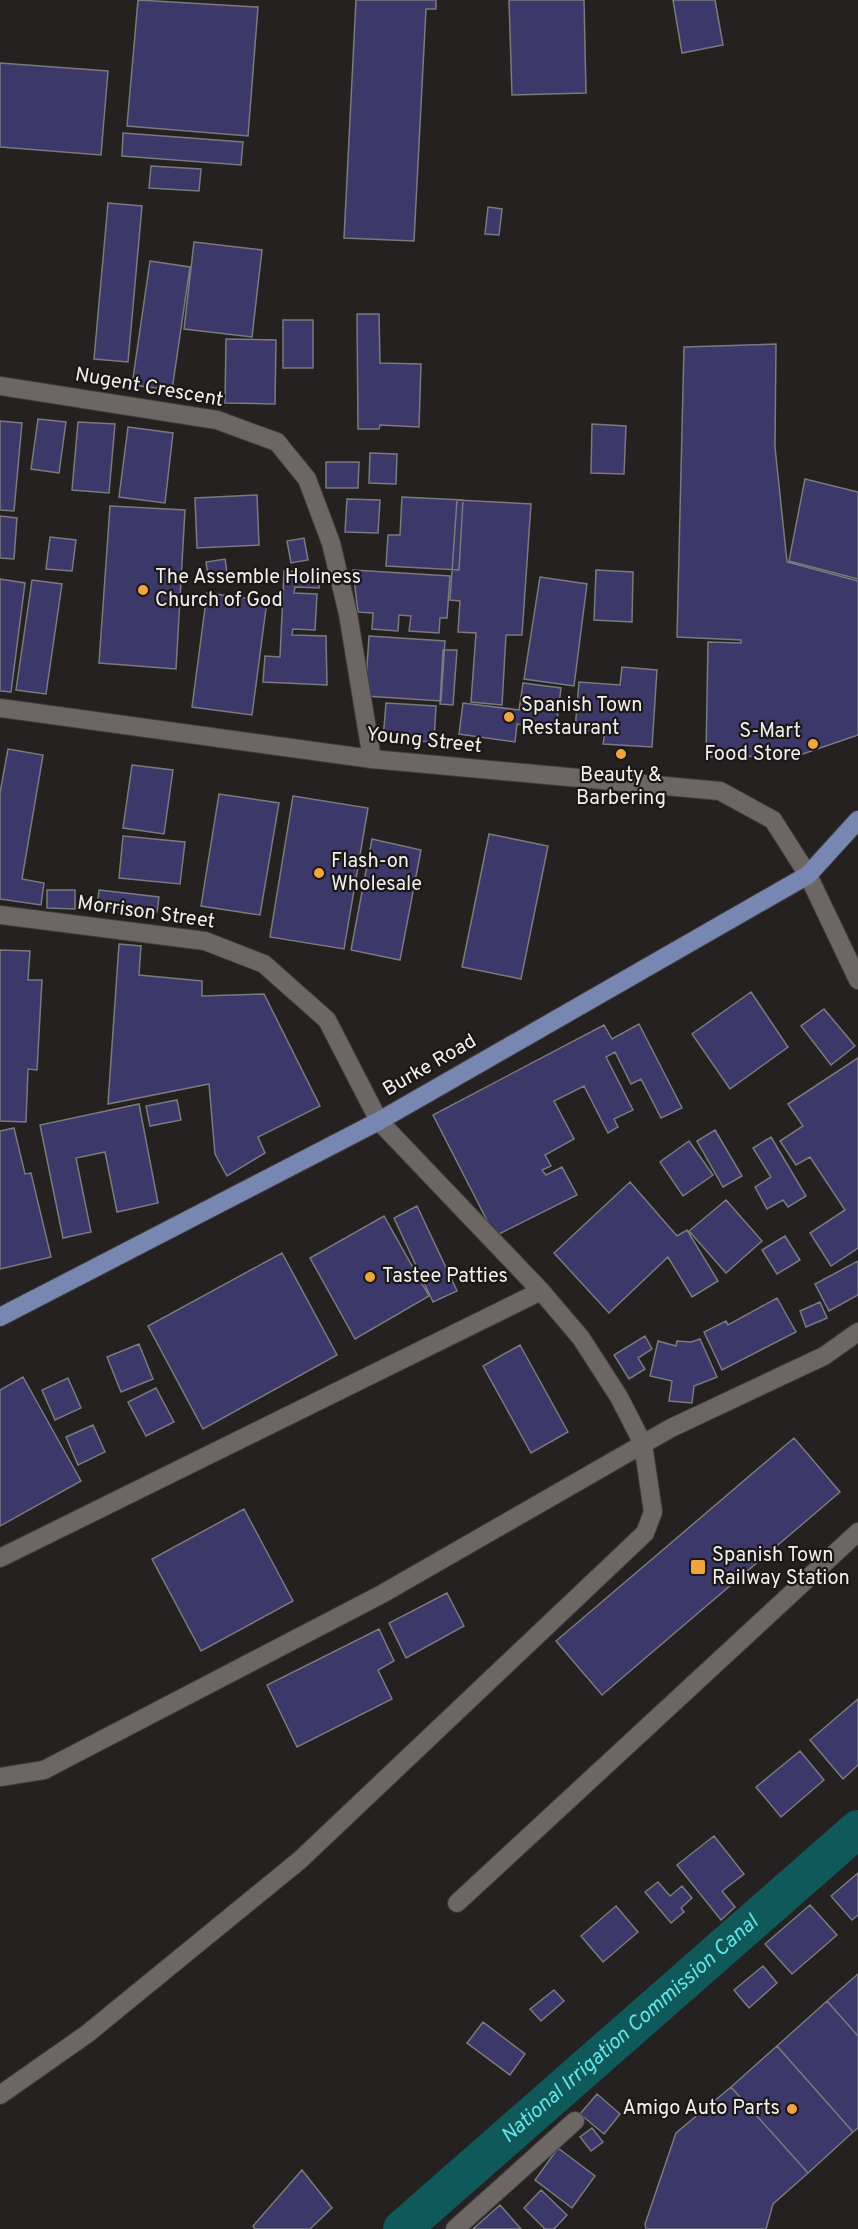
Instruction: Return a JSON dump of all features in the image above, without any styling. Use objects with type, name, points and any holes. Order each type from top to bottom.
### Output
[{"type":"main road","name":"Burke Road","points":[[0,1317],[378,1121],[808,875],[858,820]]},
{"type":"street","name":"Nugent Crescent","points":[[0,386],[217,420],[277,442],[307,479],[331,543],[348,614],[372,759]]},
{"type":"street","name":"Young Street","points":[[0,708],[372,759],[720,791],[773,820],[808,875],[858,980]]},
{"type":"street","name":"Morrison Street","points":[[0,915],[205,941],[264,964],[327,1020],[378,1121],[541,1291],[580,1338],[619,1397],[643,1444],[653,1512],[645,1533],[300,1860],[87,2034],[0,2095]]},
{"type":"street","points":[[0,1558],[541,1291]]},
{"type":"street","points":[[0,1777],[44,1770],[382,1594],[643,1444],[824,1356],[858,1332]]},
{"type":"street","points":[[456,1903],[858,1532]]},
{"type":"street","points":[[455,2229],[575,2121]]},
{"type":"building","points":[[138,0],[258,7],[248,136],[127,126]]},
{"type":"building","points":[[356,0],[436,0],[436,9],[426,9],[414,241],[344,238]]},
{"type":"building","points":[[509,0],[584,0],[586,93],[512,95]]},
{"type":"building","points":[[673,0],[715,0],[723,45],[682,53]]},
{"type":"building","points":[[0,63],[108,71],[101,155],[0,147]]},
{"type":"building","points":[[123,133],[243,142],[241,165],[122,156]]},
{"type":"building","points":[[151,166],[201,169],[199,191],[149,188]]},
{"type":"building","points":[[108,203],[142,206],[128,362],[94,359]]},
{"type":"building","points":[[488,207],[502,209],[499,235],[485,234]]},
{"type":"building","points":[[194,242],[262,250],[252,337],[184,329]]},
{"type":"building","points":[[150,261],[190,267],[172,390],[132,385]]},
{"type":"building","points":[[357,314],[379,314],[380,363],[421,364],[419,427],[380,425],[379,429],[358,429]]},
{"type":"building","points":[[283,320],[313,320],[313,368],[283,368]]},
{"type":"building","points":[[226,339],[276,340],[275,404],[225,403]]},
{"type":"building","points":[[776,344],[775,447],[787,562],[858,581],[858,735],[797,756],[706,757],[708,642],[741,643],[741,640],[677,637],[684,347]]},
{"type":"building","points":[[38,419],[66,422],[59,473],[31,469]]},
{"type":"building","points":[[0,421],[22,423],[14,511],[0,510]]},
{"type":"building","points":[[78,422],[115,424],[109,493],[72,490]]},
{"type":"building","points":[[592,424],[626,426],[624,474],[591,473]]},
{"type":"building","points":[[128,427],[173,433],[165,503],[119,497]]},
{"type":"building","points":[[370,453],[397,454],[396,484],[369,483]]},
{"type":"building","points":[[326,462],[359,462],[358,488],[326,488]]},
{"type":"building","points":[[805,479],[858,492],[858,579],[789,561]]},
{"type":"building","points":[[257,495],[259,545],[197,548],[195,498]]},
{"type":"building","points":[[402,497],[463,500],[459,570],[386,566],[388,535],[400,535]]},
{"type":"building","points":[[347,499],[380,500],[378,533],[345,532]]},
{"type":"building","points":[[457,500],[531,504],[522,635],[506,635],[502,705],[471,702],[476,633],[458,632],[460,601],[450,600]]},
{"type":"building","name":"The Assemble Holiness Church of God","points":[[110,506],[185,510],[176,669],[99,663]]},
{"type":"building","points":[[0,516],[17,518],[14,559],[0,558]]},
{"type":"building","points":[[50,537],[76,540],[72,571],[46,569]]},
{"type":"building","points":[[304,538],[308,560],[291,563],[287,541]]},
{"type":"building","points":[[225,559],[228,579],[209,582],[206,562]]},
{"type":"building","points":[[353,570],[450,576],[447,618],[440,618],[439,633],[409,631],[411,616],[399,615],[398,631],[372,629],[373,613],[358,612]]},
{"type":"building","points":[[596,570],[633,572],[632,622],[594,620]]},
{"type":"building","points":[[284,571],[320,573],[319,588],[295,587],[294,593],[317,594],[315,630],[293,629],[292,635],[326,636],[327,685],[263,682],[265,656],[280,657]]},
{"type":"building","points":[[540,577],[587,584],[574,686],[524,679]]},
{"type":"building","points":[[0,579],[25,583],[11,692],[0,691]]},
{"type":"building","points":[[32,580],[62,584],[46,694],[16,690]]},
{"type":"building","points":[[207,593],[267,601],[252,715],[192,707]]},
{"type":"building","points":[[369,636],[445,641],[441,701],[365,696]]},
{"type":"building","points":[[443,650],[457,650],[453,705],[440,704]]},
{"type":"building","points":[[622,667],[657,670],[652,747],[603,744],[605,732],[575,730],[579,682],[620,685]]},
{"type":"building","name":"Spanish Town Restaurant","points":[[523,683],[561,688],[556,730],[517,724],[515,742],[459,734],[463,703],[519,710]]},
{"type":"building","points":[[386,703],[436,706],[434,742],[383,739]]},
{"type":"building","points":[[8,749],[43,755],[22,879],[44,883],[41,905],[0,899],[0,793]]},
{"type":"building","points":[[132,765],[173,770],[164,834],[123,828]]},
{"type":"building","points":[[219,794],[279,803],[260,915],[201,906]]},
{"type":"building","name":"Flash-on Wholesale","points":[[293,796],[368,808],[344,949],[270,937]]},
{"type":"building","points":[[489,834],[548,846],[521,979],[462,967]]},
{"type":"building","points":[[123,836],[185,842],[180,884],[119,878]]},
{"type":"building","points":[[372,839],[421,850],[400,960],[351,950]]},
{"type":"building","points":[[47,890],[75,890],[75,909],[47,908]]},
{"type":"building","points":[[99,890],[159,897],[157,912],[97,906]]},
{"type":"building","points":[[119,944],[141,946],[139,975],[202,981],[202,996],[264,994],[320,1106],[258,1137],[265,1153],[227,1176],[215,1154],[209,1084],[108,1104]]},
{"type":"building","points":[[0,950],[30,951],[28,980],[42,980],[37,1070],[28,1069],[26,1122],[0,1121]]},
{"type":"building","points":[[751,992],[788,1047],[730,1089],[692,1034]]},
{"type":"building","points":[[824,1009],[855,1046],[831,1065],[801,1026]]},
{"type":"building","points":[[639,1024],[682,1108],[661,1118],[641,1079],[631,1084],[615,1052],[606,1057],[633,1110],[614,1119],[618,1127],[608,1133],[584,1086],[554,1101],[574,1139],[545,1155],[551,1166],[542,1170],[546,1175],[562,1167],[577,1195],[495,1236],[433,1115],[604,1025],[612,1039]]},
{"type":"building","points":[[858,1058],[858,1248],[831,1266],[810,1233],[845,1210],[810,1157],[796,1165],[780,1141],[803,1126],[788,1104]]},
{"type":"building","points":[[177,1100],[181,1120],[150,1126],[146,1106]]},
{"type":"building","points":[[139,1104],[158,1203],[117,1212],[105,1152],[76,1158],[91,1232],[63,1238],[40,1125]]},
{"type":"building","points":[[14,1128],[25,1174],[31,1173],[51,1257],[0,1269],[0,1131]]},
{"type":"building","points":[[715,1130],[742,1176],[723,1187],[697,1141]]},
{"type":"building","points":[[771,1137],[806,1196],[788,1207],[783,1200],[767,1209],[755,1187],[771,1177],[753,1148]]},
{"type":"building","points":[[689,1141],[713,1175],[683,1196],[660,1162]]},
{"type":"building","points":[[630,1182],[677,1236],[687,1230],[718,1281],[692,1297],[668,1257],[609,1313],[554,1253]]},
{"type":"building","points":[[726,1200],[762,1241],[726,1273],[689,1231]]},
{"type":"building","points":[[417,1206],[457,1291],[433,1302],[394,1218]]},
{"type":"building","name":"Tastee Patties","points":[[384,1216],[429,1296],[355,1339],[310,1258]]},
{"type":"building","points":[[785,1236],[800,1260],[777,1274],[762,1250]]},
{"type":"building","points":[[282,1253],[337,1355],[203,1429],[148,1326]]},
{"type":"building","points":[[858,1261],[858,1295],[829,1311],[815,1284]]},
{"type":"building","points":[[777,1298],[796,1332],[722,1370],[704,1332],[726,1321],[728,1325]]},
{"type":"building","points":[[820,1302],[827,1318],[806,1327],[800,1311]]},
{"type":"building","points":[[645,1336],[652,1349],[638,1358],[645,1369],[629,1379],[614,1355]]},
{"type":"building","points":[[700,1339],[717,1377],[694,1386],[692,1403],[669,1401],[672,1381],[650,1376],[658,1341],[676,1346],[677,1341],[691,1342]]},
{"type":"building","points":[[139,1344],[153,1379],[121,1392],[107,1357]]},
{"type":"building","points":[[520,1345],[568,1432],[531,1453],[483,1366]]},
{"type":"building","points":[[23,1377],[81,1481],[0,1526],[0,1390]]},
{"type":"building","points":[[68,1378],[81,1408],[55,1420],[42,1390]]},
{"type":"building","points":[[156,1388],[174,1422],[146,1436],[128,1402]]},
{"type":"building","points":[[93,1425],[105,1452],[78,1465],[66,1437]]},
{"type":"building","name":"Spanish Town Railway Station","points":[[794,1438],[840,1492],[602,1695],[556,1641]]},
{"type":"building","points":[[244,1509],[293,1601],[201,1651],[152,1559]]},
{"type":"building","points":[[447,1593],[464,1626],[406,1658],[389,1623]]},
{"type":"building","points":[[379,1629],[394,1661],[378,1670],[392,1699],[297,1747],[267,1685]]},
{"type":"building","points":[[858,1699],[858,1765],[843,1779],[810,1740]]},
{"type":"building","points":[[800,1751],[824,1780],[781,1817],[756,1787]]},
{"type":"building","points":[[714,1836],[744,1874],[722,1891],[735,1907],[721,1920],[677,1865]]},
{"type":"building","points":[[858,1873],[858,1915],[852,1920],[831,1896]]},
{"type":"building","points":[[658,1882],[670,1896],[682,1886],[692,1898],[681,1908],[684,1912],[671,1923],[645,1892]]},
{"type":"building","points":[[810,1905],[837,1935],[792,1974],[765,1944]]},
{"type":"building","points":[[616,1906],[638,1932],[603,1962],[581,1936]]},
{"type":"building","points":[[763,1966],[777,1983],[749,2008],[734,1990]]},
{"type":"building","points":[[858,1974],[858,2036],[827,2001]]},
{"type":"building","points":[[554,1990],[564,2001],[541,2021],[530,2009]]},
{"type":"building","points":[[827,2001],[858,2036],[858,2128],[853,2132],[777,2046]]},
{"type":"building","points":[[483,2022],[525,2054],[510,2075],[467,2043]]},
{"type":"building","name":"Amigo Auto Parts","points":[[777,2046],[853,2132],[808,2173],[731,2087]]},
{"type":"building","points":[[731,2087],[808,2173],[773,2204],[766,2229],[646,2229],[645,2224],[676,2133]]},
{"type":"building","points":[[597,2094],[620,2114],[604,2134],[580,2114]]},
{"type":"building","points":[[592,2128],[603,2142],[591,2151],[580,2137]]},
{"type":"building","points":[[558,2148],[595,2176],[572,2208],[535,2180]]},
{"type":"building","points":[[302,2170],[332,2208],[310,2229],[255,2229],[253,2226]]},
{"type":"building","points":[[541,2190],[567,2215],[554,2229],[545,2229],[524,2208]]},
{"type":"building","points":[[500,2205],[521,2229],[473,2229]]},
{"type":"waterway","name":"National Irrigation Commission Canal","points":[[402,2229],[858,1829]]},
{"type":"place","name":"The Assemble Holiness Church of God","points":[[143,590]]},
{"type":"place","name":"Spanish Town Restaurant","points":[[509,717]]},
{"type":"place","name":"S-Mart Food Store","points":[[813,744]]},
{"type":"place","name":"Beauty & Barbering","points":[[621,754]]},
{"type":"place","name":"Flash-on Wholesale","points":[[319,873]]},
{"type":"place","name":"Tastee Patties","points":[[370,1277]]},
{"type":"place","name":"Spanish Town Railway Station","points":[[698,1567]]},
{"type":"place","name":"Amigo Auto Parts","points":[[792,2109]]}]
